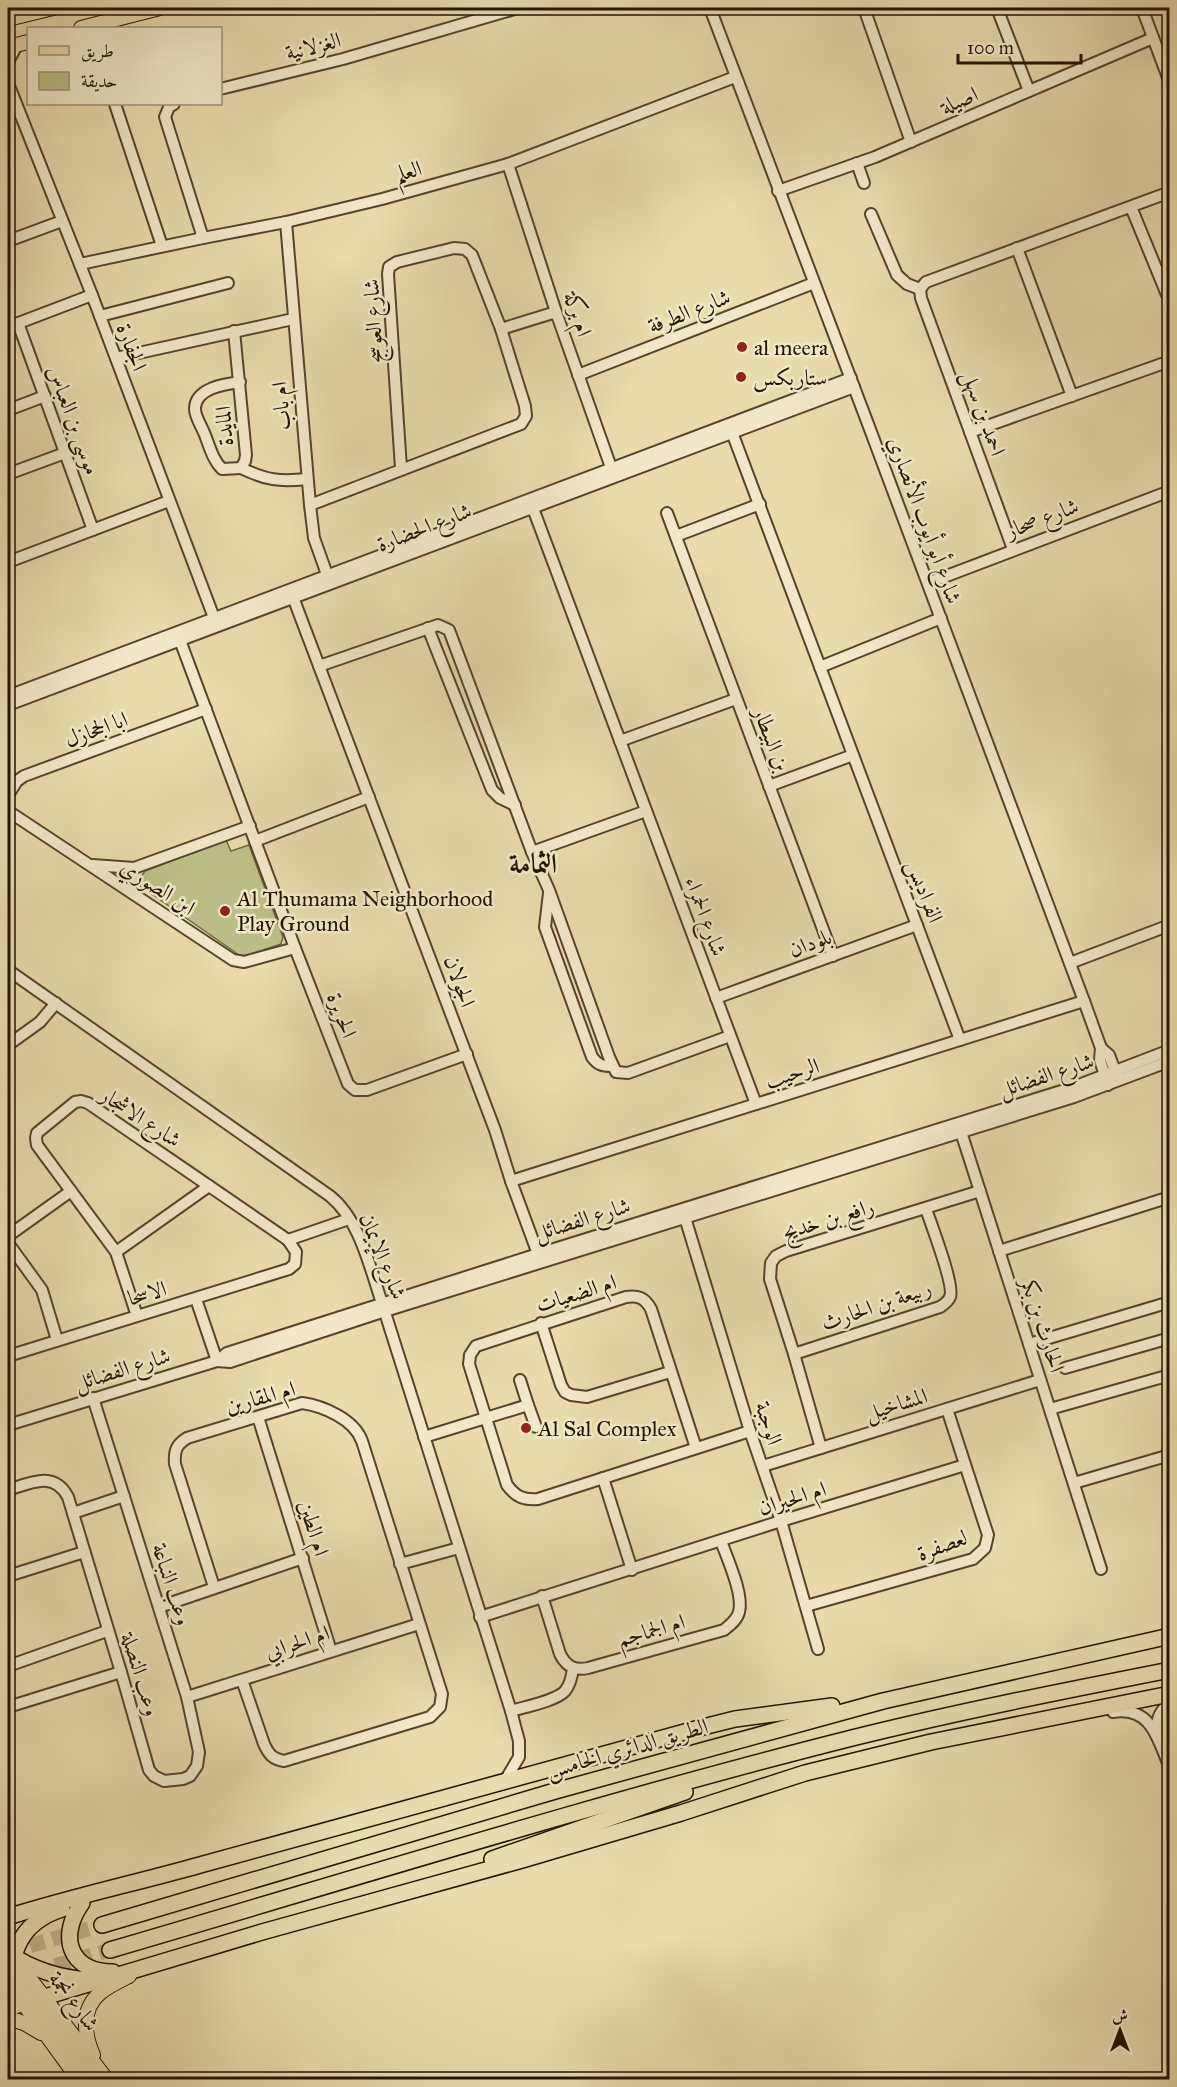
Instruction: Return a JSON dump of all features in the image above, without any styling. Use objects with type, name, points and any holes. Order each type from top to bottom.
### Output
[{"type":"highway","name":"الطريق الدائري الخامس","points":[[102,1925],[555,1791],[883,1701],[1170,1636]]},
{"type":"highway","points":[[110,1950],[563,1817],[864,1736],[1062,1691],[1170,1670]]},
{"type":"highway","points":[[8,2008],[125,1972],[522,1860],[805,1773],[931,1742],[1170,1694]]},
{"type":"highway","points":[[8,1917],[506,1779],[735,1719],[883,1701]]},
{"type":"highway","points":[[369,1902],[664,1800],[758,1764]]},
{"type":"highway","points":[[9,1967],[24,1933],[42,1917],[147,1879]]},
{"type":"highway","points":[[82,1903],[75,1912],[69,1928],[69,1939],[76,1956],[91,1969],[103,1972],[125,1972]]},
{"type":"highway","points":[[9,1967],[58,1977],[96,1981]]},
{"type":"highway","points":[[9,1967],[34,2000],[101,2077]]},
{"type":"main road","points":[[8,19],[53,8]]},
{"type":"main road","points":[[85,27],[160,8]]},
{"type":"main road","points":[[8,1908],[30,1910]]},
{"type":"main road","points":[[101,2077],[88,2042],[86,2023],[88,2011],[99,1993],[144,1967]]},
{"type":"main road","name":"شارع نجمة","points":[[34,2000],[52,2043],[79,2079]]},
{"type":"main road","points":[[8,2018],[34,2029],[52,2043]]},
{"type":"street","name":"الغزلانية","points":[[222,89],[343,59],[518,8]]},
{"type":"street","name":"شارع أبو أيوب الأنصاري","points":[[710,8],[1070,963],[1101,1048],[1100,1060],[1112,1079]]},
{"type":"street","points":[[997,8],[1029,91]]},
{"type":"street","points":[[1142,8],[1153,38],[1165,57],[1170,83]]},
{"type":"street","points":[[869,9],[911,141]]},
{"type":"street","name":"اصيلة","points":[[778,191],[911,141],[1153,38]]},
{"type":"street","points":[[8,62],[18,45]]},
{"type":"street","name":"العلم","points":[[80,264],[286,222],[382,199],[508,164],[735,77]]},
{"type":"street","name":"الجفارة","points":[[8,83],[12,106],[80,264],[216,622]]},
{"type":"street","points":[[115,105],[162,246]]},
{"type":"street","points":[[172,105],[169,107],[165,117],[203,238]]},
{"type":"street","points":[[857,163],[864,183]]},
{"type":"street","name":"ام بركة","points":[[508,164],[556,312],[613,472]]},
{"type":"street","points":[[871,214],[897,275],[907,285],[920,289],[926,282],[1170,192]]},
{"type":"street","points":[[1131,207],[1170,302]]},
{"type":"street","points":[[8,241],[62,221]]},
{"type":"street","name":"ام باب","points":[[286,222],[310,505],[314,538],[328,579]]},
{"type":"street","name":"شارع العوسج","points":[[310,505],[401,468],[521,424],[526,416],[525,406],[501,329],[472,255],[465,249],[454,248],[397,262],[389,267],[401,468]]},
{"type":"street","points":[[1017,248],[1072,396]]},
{"type":"street","points":[[100,316],[228,283]]},
{"type":"street","name":"شارع الطرفة","points":[[578,375],[814,283]]},
{"type":"street","name":"احمد بن سهل","points":[[920,289],[921,298],[1014,549]]},
{"type":"street","points":[[13,325],[92,295]]},
{"type":"street","points":[[501,329],[556,312]]},
{"type":"street","points":[[116,358],[293,319]]},
{"type":"street","name":"موسى بن العباس","points":[[13,325],[45,396],[93,530]]},
{"type":"street","name":"المايدة","points":[[234,331],[240,382],[246,455],[241,468],[222,469],[216,462],[195,411],[196,400],[203,393],[220,385],[240,382]]},
{"type":"street","points":[[970,432],[1170,361]]},
{"type":"street","name":"شارع الحضارة","points":[[8,705],[179,636],[852,382]]},
{"type":"street","points":[[8,411],[45,396]]},
{"type":"street","name":"الفراديس","points":[[731,428],[960,1040]]},
{"type":"street","points":[[8,474],[65,453]]},
{"type":"street","points":[[241,468],[262,478],[307,479]]},
{"type":"street","name":"شارع صحار","points":[[928,583],[1170,491]]},
{"type":"street","points":[[8,562],[169,501]]},
{"type":"street","name":"شارع الحمراء","points":[[531,503],[756,1104]]},
{"type":"street","points":[[676,537],[760,504]]},
{"type":"street","name":"بن البيطار","points":[[667,513],[833,956]]},
{"type":"street","name":"الجولان","points":[[292,593],[495,1130],[538,1254]]},
{"type":"street","points":[[820,667],[941,618]]},
{"type":"street","points":[[320,666],[438,625],[449,630],[616,1072],[628,1073],[730,1036]]},
{"type":"street","points":[[428,628],[492,790],[500,798],[515,805]]},
{"type":"street","name":"شارع الحضارة","points":[[8,696],[179,636]]},
{"type":"street","name":"الحريرة","points":[[179,636],[348,1084],[355,1090],[367,1090],[466,1054]]},
{"type":"street","points":[[620,741],[736,699]]},
{"type":"street","name":"ابا الجحازل","points":[[8,795],[17,781],[24,776],[206,710]]},
{"type":"street","points":[[769,786],[853,755]]},
{"type":"street","points":[[255,841],[369,797]]},
{"type":"street","name":"ابن الصوري","points":[[8,811],[233,960],[244,962],[295,948]]},
{"type":"street","points":[[532,852],[646,811]]},
{"type":"street","points":[[88,864],[134,868],[250,826]]},
{"type":"street","points":[[549,890],[545,927],[592,1056],[597,1063],[612,1066]]},
{"type":"street","name":"بلودان","points":[[716,998],[917,925]]},
{"type":"street","points":[[1070,963],[1170,925]]},
{"type":"street","name":"شارع الإيمان","points":[[8,970],[330,1196],[338,1202],[349,1219],[384,1307],[511,1711],[519,1741],[519,1757],[506,1779]]},
{"type":"street","name":"الرحيب","points":[[511,1181],[1084,1001]]},
{"type":"street","points":[[8,1045],[40,1022],[56,1003]]},
{"type":"street","name":"شارع الفضائل","points":[[8,1425],[217,1361],[227,1353],[384,1307],[435,1286],[684,1213],[994,1112],[1112,1079],[1170,1050]]},
{"type":"street","points":[[196,1299],[217,1361],[230,1362],[328,1330],[333,1323],[384,1307],[503,1276],[684,1213],[961,1132],[1170,1061]]},
{"type":"street","name":"شارع الاشجار","points":[[137,1316],[116,1252],[37,1145],[37,1133],[75,1102],[88,1103],[288,1240]]},
{"type":"street","points":[[961,1132],[965,1126],[986,1119],[994,1112]]},
{"type":"street","name":"الحارث بن بكر","points":[[961,1132],[1101,1569]]},
{"type":"street","points":[[116,1252],[209,1186]]},
{"type":"street","points":[[8,1236],[71,1191]]},
{"type":"street","name":"رافع بن خديج","points":[[821,1448],[770,1279],[771,1263],[776,1256],[786,1251],[980,1191]]},
{"type":"street","points":[[999,1251],[1170,1197]]},
{"type":"street","name":"ربيعة بن الحارث","points":[[794,1354],[940,1307],[951,1297],[950,1283],[926,1209]]},
{"type":"street","name":"الوجبة","points":[[684,1213],[819,1649]]},
{"type":"street","points":[[288,1240],[349,1219]]},
{"type":"street","name":"الاسحا","points":[[8,1356],[289,1269],[295,1264],[296,1252],[288,1240]]},
{"type":"street","points":[[8,1243],[42,1290],[57,1340]]},
{"type":"street","points":[[503,1276],[507,1270],[537,1260],[538,1254]]},
{"type":"street","name":"ام الضعيات","points":[[696,1448],[651,1309],[642,1298],[626,1297],[542,1323],[476,1346],[472,1350],[469,1365],[485,1419],[507,1485],[519,1498],[538,1499],[750,1431]]},
{"type":"street","points":[[1029,1344],[1170,1302]]},
{"type":"street","points":[[542,1323],[561,1385],[565,1392],[571,1395],[587,1397],[670,1372]]},
{"type":"street","points":[[1065,1368],[1170,1338]]},
{"type":"street","points":[[1050,1409],[1170,1375]]},
{"type":"street","points":[[520,1380],[536,1427]]},
{"type":"street","name":"المشاخيل","points":[[763,1466],[1041,1380]]},
{"type":"street","name":"وعب النباعة","points":[[93,1398],[187,1697],[199,1760],[194,1771],[183,1779]]},
{"type":"street","name":"ام المقارين","points":[[214,1587],[175,1464],[176,1447],[187,1438],[302,1402],[314,1404],[355,1428],[362,1441],[442,1694],[440,1707],[430,1716],[294,1760],[284,1761],[275,1759],[269,1754],[242,1680]]},
{"type":"street","points":[[424,1437],[528,1405]]},
{"type":"street","name":"لعصفرة","points":[[806,1606],[973,1559],[981,1554],[987,1543],[988,1535],[947,1409]]},
{"type":"street","name":"ام الطين","points":[[258,1417],[331,1651]]},
{"type":"street","points":[[1074,1483],[1170,1455]]},
{"type":"street","name":"ام الحيران","points":[[480,1617],[965,1465]]},
{"type":"street","points":[[603,1478],[632,1570]]},
{"type":"street","name":"وعب النصلة","points":[[8,1490],[36,1481],[48,1480],[64,1488],[107,1631],[122,1672],[148,1770],[164,1781],[183,1779]]},
{"type":"street","points":[[73,1513],[124,1496]]},
{"type":"street","name":"ام الجماجم","points":[[573,1668],[588,1668],[724,1630],[735,1621],[740,1611],[740,1598],[722,1541]]},
{"type":"street","points":[[400,1564],[459,1548]]},
{"type":"street","points":[[8,1576],[84,1551]]},
{"type":"street","points":[[159,1607],[303,1558]]},
{"type":"street","points":[[511,1711],[557,1697],[566,1691],[571,1680],[573,1668],[565,1663],[560,1654],[542,1596]]},
{"type":"street","name":"ام الحرابي","points":[[187,1697],[419,1624]]},
{"type":"street","points":[[8,1666],[107,1631]]},
{"type":"street","points":[[8,1707],[122,1672]]},
{"type":"street","points":[[1157,1736],[1158,1717],[1170,1703]]},
{"type":"street","points":[[1051,1717],[1074,1718],[1128,1711],[1143,1717],[1157,1736],[1170,1768]]},
{"type":"green space","name":"Al Thumama Neighborhood Play Ground","points":[[226,840],[231,851],[249,845],[283,937],[281,944],[242,957],[139,885],[138,881],[145,871]]},
{"type":"tunnel","points":[[8,1952],[102,1925]]},
{"type":"tunnel","points":[[33,1972],[110,1950]]},
{"type":"place","name":"al meera","points":[[742,347]]},
{"type":"place","name":"ستاربكس","points":[[741,377]]},
{"type":"place","name":"Al Thumama Neighborhood Play Ground","points":[[225,911]]},
{"type":"place","name":"Al Sal Complex","points":[[526,1428]]},
{"type":"district","name":"الثمامة","points":[[533,863]]}]
